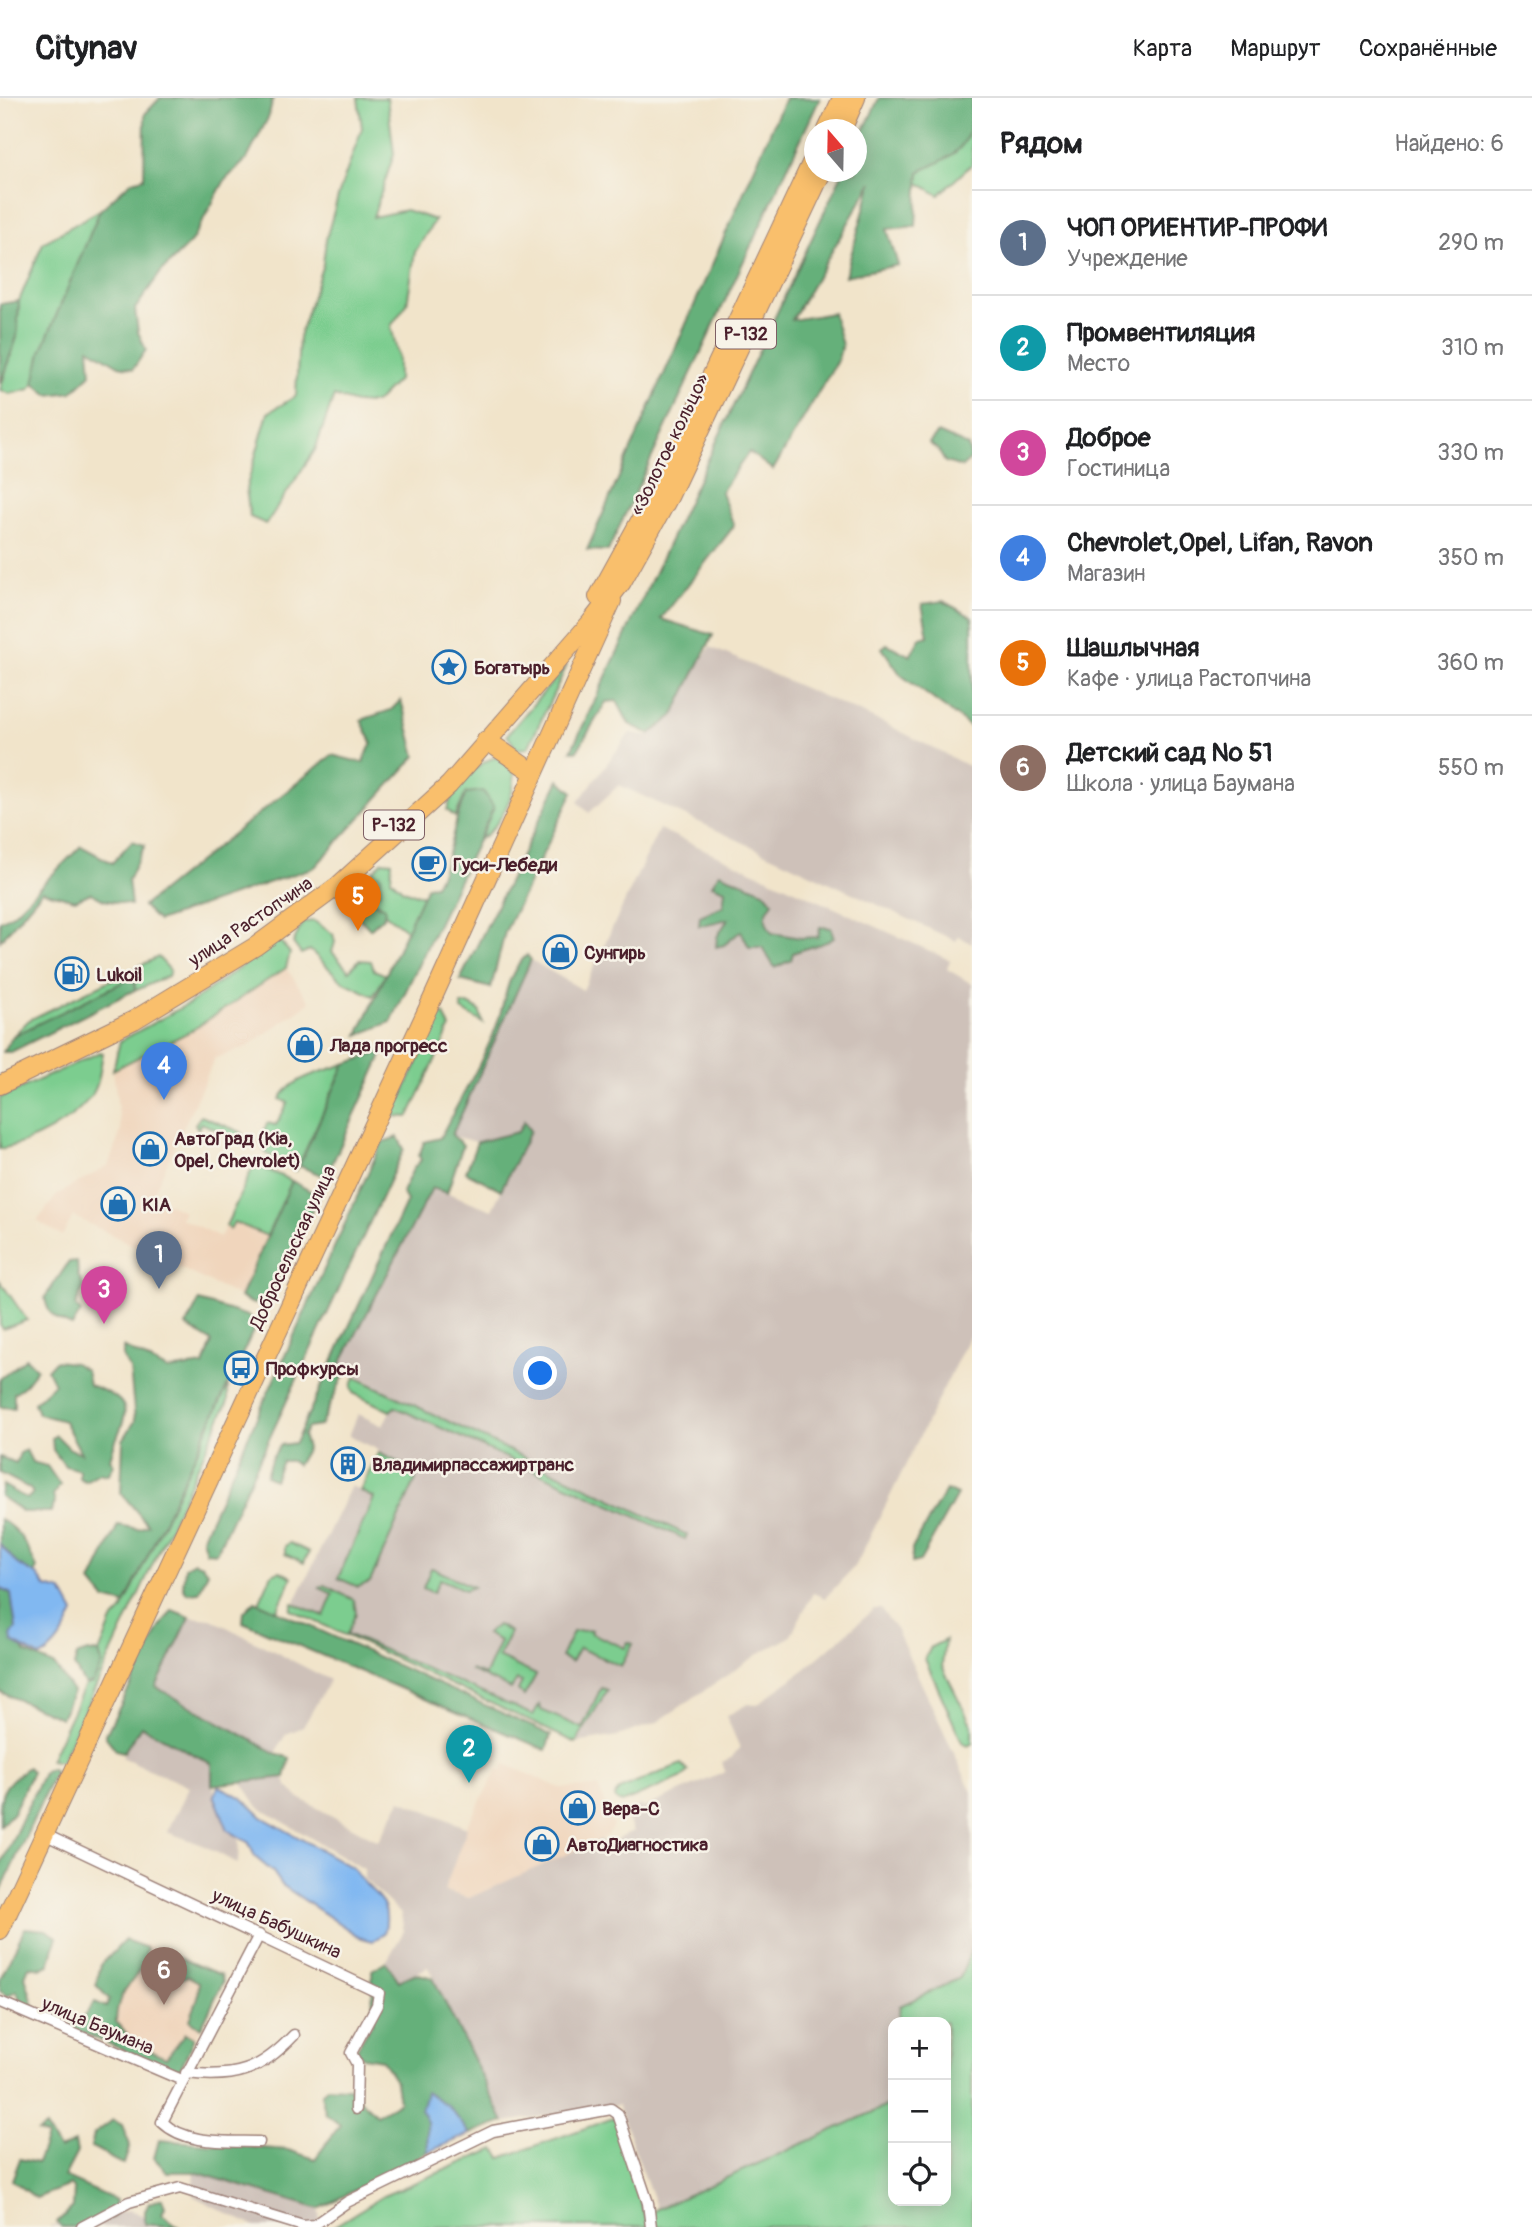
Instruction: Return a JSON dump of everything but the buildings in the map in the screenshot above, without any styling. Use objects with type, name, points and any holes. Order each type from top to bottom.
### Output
[{"type":"main road","points":[[832,119],[842,98]]},
{"type":"main road","points":[[847,119],[856,98]]},
{"type":"main road","name":"«Золотое кольцо»","points":[[691,420],[804,178]]},
{"type":"main road","name":"«Золотое кольцо»","points":[[622,582],[669,496],[817,182]]},
{"type":"main road","name":"улица Растопчина","points":[[554,664],[632,539],[691,420]]},
{"type":"main road","name":"улица Растопчина","points":[[0,1085],[176,997],[318,901],[407,825],[449,785],[622,582]]},
{"type":"main road","name":"Добросельская улица","points":[[0,1930],[622,582]]},
{"type":"main road","points":[[554,664],[567,662],[578,679]]},
{"type":"main road","points":[[486,740],[534,773]]},
{"type":"main road","name":"улица Растопчина","points":[[0,1074],[130,1011],[202,969],[332,877],[486,740]]},
{"type":"street","name":"улица Бабушкина","points":[[46,1835],[379,1993],[377,2006],[351,2053],[357,2064],[359,2092],[356,2109]]},
{"type":"street","points":[[259,1935],[162,2122],[173,2132],[208,2140],[259,2142]]},
{"type":"street","name":"улица Баумана","points":[[0,2002],[184,2076]]},
{"type":"street","points":[[184,2076],[243,2072],[272,2058],[294,2035]]},
{"type":"street","points":[[82,2227],[129,2202],[180,2188],[303,2226],[314,2225],[347,2202],[493,2131],[611,2109],[618,2114],[648,2203],[651,2227]]},
{"type":"shaded area","points":[[710,647],[882,722],[972,768],[972,944],[959,936],[956,941],[619,785],[589,813],[578,802],[630,733],[651,736]]},
{"type":"shaded area","points":[[659,829],[950,960],[947,969],[972,984],[972,1331],[856,1565],[825,1598],[813,1593],[790,1637],[760,1653],[656,1723],[618,1736],[576,1743],[291,1610],[351,1486],[360,1491],[379,1450],[349,1436],[358,1414],[383,1426],[396,1398],[340,1365],[432,1187],[492,1210],[530,1131],[477,1142],[452,1136],[531,960],[583,990]]},
{"type":"shaded area","points":[[286,968],[310,1002],[247,1047],[215,1058],[152,1196],[184,1211],[180,1218],[220,1237],[226,1226],[230,1229],[234,1222],[267,1236],[240,1297],[73,1216],[62,1236],[37,1221],[58,1194],[108,1166],[121,1131],[113,1070],[191,1031]]},
{"type":"shaded area","points":[[874,1609],[881,1609],[896,1629],[972,1792],[972,1948],[960,1978],[900,2006],[899,2017],[888,2017],[888,2105],[657,2209],[618,2105],[504,2122],[428,1967],[399,1981],[386,1962],[404,1931],[401,1914],[364,1879],[364,1869],[258,1807],[241,1781],[285,1777],[287,1786],[299,1798],[378,1841],[401,1800],[467,1828],[444,1891],[469,1898],[601,1839],[608,1851],[618,1845],[616,1840],[633,1831],[625,1813],[641,1805],[643,1808],[725,1772],[722,1762],[731,1758],[740,1748],[726,1716],[748,1704],[757,1705],[805,1669]]},
{"type":"shaded area","points":[[190,1617],[211,1619],[330,1680],[303,1727],[286,1734],[275,1753],[155,1687]]},
{"type":"shaded area","points":[[141,1726],[213,1764],[214,1795],[228,1830],[239,1837],[238,1864],[203,1845],[167,1832],[189,1787],[122,1757]]},
{"type":"shaded area","points":[[505,1764],[560,1788],[598,1787],[613,1825],[608,1835],[601,1839],[469,1898],[444,1891],[467,1825],[498,1769],[502,1770]]},
{"type":"shaded area","points":[[145,1944],[223,1982],[179,2073],[101,2035]]},
{"type":"shaded area","points":[[195,2172],[319,2209],[320,2227],[255,2227],[193,2196]]},
{"type":"shaded area","points":[[130,2210],[169,2227],[49,2227]]},
{"type":"green space","points":[[160,98],[273,98],[269,116],[247,159],[225,180],[191,242],[161,272],[135,309],[138,332],[146,350],[133,369],[119,366],[89,348],[91,374],[72,392],[49,395],[34,383],[41,352],[100,210],[132,181],[144,178],[145,114]]},
{"type":"green space","points":[[358,98],[387,98],[394,154],[373,217],[406,210],[435,220],[415,252],[407,304],[391,326],[398,356],[398,380],[375,403],[355,403],[334,396],[315,450],[266,524],[250,517],[246,489],[268,413],[296,396],[299,337],[323,264],[326,239],[339,193],[362,128]]},
{"type":"green space","points":[[785,98],[820,98],[810,119],[804,119],[804,132],[608,551],[587,550]]},
{"type":"green space","points":[[879,98],[972,98],[969,128],[961,147],[945,159],[919,172],[916,226],[887,229],[898,265],[845,276],[872,182],[792,320],[833,313],[842,345],[838,359],[773,470],[749,452],[721,492],[734,526],[661,619],[713,635],[673,716],[650,734],[629,724],[617,701],[606,702],[577,751],[571,751],[838,182],[867,182],[867,124]]},
{"type":"green space","points":[[972,98],[972,164],[939,195],[870,154]]},
{"type":"green space","points":[[100,210],[102,236],[34,383],[30,389],[10,394],[0,390],[17,337],[19,301],[43,243]]},
{"type":"green space","points":[[19,301],[17,337],[0,383],[0,304]]},
{"type":"green space","points":[[938,433],[968,446],[971,459],[962,467],[945,462],[938,450],[929,443]]},
{"type":"green space","points":[[943,601],[972,617],[972,728],[901,675],[882,648],[887,644],[910,656],[920,638],[928,636],[922,604]]},
{"type":"green space","points":[[567,665],[528,748],[517,749],[507,735]]},
{"type":"green space","points":[[401,700],[416,756],[315,867],[158,921],[143,906],[332,755],[363,763],[372,742],[361,720],[391,710]]},
{"type":"green space","points":[[496,757],[513,768],[513,787],[500,818],[480,839],[494,807],[466,793],[455,817],[447,810],[449,802],[466,778]]},
{"type":"green space","points":[[559,780],[573,792],[505,932],[491,988],[460,980]]},
{"type":"green space","points":[[483,791],[494,807],[391,1022],[358,1035],[427,886],[435,885],[441,874],[466,793]]},
{"type":"green space","points":[[132,841],[145,845],[128,880],[131,905],[104,900],[91,893],[75,900],[42,891],[0,941],[0,921],[13,914],[81,846],[112,863]]},
{"type":"green space","points":[[383,861],[392,862],[391,879],[403,890],[423,896],[407,931],[384,913],[385,907],[372,899],[381,891],[380,877],[373,871]]},
{"type":"green space","points":[[373,871],[381,876],[381,891],[372,899],[377,905],[385,907],[384,916],[370,929],[359,918],[362,898],[358,886]]},
{"type":"green space","points":[[719,873],[764,891],[773,902],[766,917],[772,933],[801,938],[818,937],[820,927],[831,928],[834,938],[793,953],[791,960],[775,968],[762,947],[749,947],[741,931],[724,945],[716,947],[717,937],[728,919],[699,926],[700,916],[723,906],[725,890],[712,885]]},
{"type":"green space","points":[[314,921],[333,934],[335,942],[332,952],[349,971],[359,960],[371,961],[374,970],[386,975],[373,996],[342,981],[310,950],[301,954],[293,943],[303,922]]},
{"type":"green space","points":[[279,940],[290,953],[286,968],[191,1031],[113,1070],[120,1041],[190,1003]]},
{"type":"green space","points":[[527,955],[531,960],[452,1135],[463,1145],[447,1193],[432,1188],[340,1365],[343,1377],[320,1426],[307,1428],[303,1435],[307,1448],[297,1465],[291,1461],[282,1461],[274,1480],[266,1476],[272,1457],[281,1445],[295,1443],[407,1201],[402,1192],[413,1169],[421,1160],[419,1156],[424,1142],[440,1138],[490,1041],[514,971]]},
{"type":"green space","points":[[158,957],[170,970],[168,976],[137,990],[135,982],[13,1036],[29,1020]]},
{"type":"green space","points":[[131,978],[135,982],[135,990],[11,1052],[3,1052],[13,1036]]},
{"type":"green space","points":[[468,1004],[479,1010],[483,1023],[462,1010],[461,1005]]},
{"type":"green space","points":[[444,1014],[450,1028],[410,1114],[408,1117],[393,1116],[439,1015]]},
{"type":"green space","points":[[384,1051],[326,1177],[299,1166],[345,1064]]},
{"type":"green space","points":[[100,1052],[103,1053],[96,1087],[83,1106],[38,1137],[0,1149],[0,1098]]},
{"type":"green space","points":[[345,1064],[296,1171],[266,1153],[260,1142],[267,1123],[276,1125],[288,1103],[280,1099],[285,1092],[308,1076]]},
{"type":"green space","points":[[201,1116],[241,1132],[248,1143],[201,1123],[198,1129],[195,1124]]},
{"type":"green space","points":[[524,1121],[530,1131],[501,1190],[466,1172],[477,1142],[518,1132]]},
{"type":"green space","points":[[398,1137],[404,1149],[216,1553],[206,1552],[202,1538],[382,1142]]},
{"type":"green space","points":[[257,1165],[292,1181],[267,1236],[234,1222],[230,1229],[226,1226],[251,1171]]},
{"type":"green space","points":[[292,1181],[319,1196],[267,1303],[253,1304],[240,1297]]},
{"type":"green space","points":[[77,1261],[78,1275],[84,1287],[75,1306],[81,1312],[72,1326],[53,1316],[45,1297],[69,1262]]},
{"type":"green space","points":[[0,1281],[27,1320],[3,1329],[0,1325]]},
{"type":"green space","points":[[199,1301],[248,1316],[255,1327],[125,1604],[105,1599],[91,1582],[118,1525],[138,1529],[148,1525],[121,1493],[123,1440],[135,1421],[130,1369],[123,1358],[123,1347],[168,1370],[204,1365],[212,1342],[186,1326]]},
{"type":"green space","points":[[26,1358],[37,1369],[23,1387],[14,1393],[14,1408],[0,1407],[0,1379]]},
{"type":"green space","points":[[55,1361],[74,1363],[86,1370],[89,1385],[107,1392],[123,1406],[123,1423],[110,1459],[114,1465],[108,1475],[99,1473],[85,1481],[79,1478],[79,1470],[65,1466],[53,1450],[52,1438],[56,1435],[70,1449],[81,1453],[64,1421],[38,1414],[34,1403],[54,1384],[47,1370]]},
{"type":"green space","points":[[355,1377],[687,1535],[685,1539],[395,1407],[390,1411],[353,1393],[351,1387]]},
{"type":"green space","points":[[228,1386],[228,1401],[61,1762],[50,1760],[85,1685],[93,1683],[102,1663],[99,1653],[112,1621],[122,1611]]},
{"type":"green space","points":[[26,1450],[32,1462],[47,1466],[60,1485],[53,1495],[55,1503],[51,1512],[23,1512],[0,1496],[3,1485],[27,1499],[33,1493],[29,1488],[0,1473],[0,1457],[16,1463],[20,1453]]},
{"type":"green space","points":[[378,1453],[412,1469],[416,1479],[370,1582],[358,1587],[338,1578],[374,1498],[360,1491]]},
{"type":"green space","points":[[946,1490],[957,1495],[920,1561],[912,1563],[912,1549]]},
{"type":"green space","points":[[0,1519],[23,1540],[37,1568],[34,1574],[17,1564],[0,1544]]},
{"type":"green space","points":[[290,1543],[309,1552],[304,1563],[285,1554],[285,1546]]},
{"type":"green space","points":[[194,1562],[202,1565],[208,1572],[199,1592],[187,1593],[183,1587],[185,1567]]},
{"type":"green space","points":[[431,1568],[473,1587],[465,1590],[440,1579],[433,1593],[423,1588]]},
{"type":"green space","points":[[279,1571],[292,1577],[277,1611],[259,1603],[272,1574]]},
{"type":"green space","points":[[324,1585],[354,1600],[356,1613],[347,1634],[533,1715],[539,1705],[541,1710],[582,1728],[601,1688],[607,1690],[576,1743],[291,1610],[293,1603],[324,1616],[333,1594],[320,1588]]},
{"type":"green space","points":[[0,1588],[11,1594],[16,1628],[25,1652],[55,1666],[73,1692],[61,1718],[0,1692]]},
{"type":"green space","points":[[255,1601],[551,1735],[546,1750],[243,1622],[244,1612]]},
{"type":"green space","points":[[172,1610],[190,1617],[156,1687],[275,1753],[290,1758],[285,1777],[212,1785],[212,1764],[141,1726],[124,1752],[116,1750],[105,1736],[159,1629]]},
{"type":"green space","points":[[497,1625],[510,1632],[498,1657],[536,1675],[524,1696],[518,1690],[522,1682],[517,1680],[511,1689],[470,1670],[485,1675],[500,1641],[486,1634]]},
{"type":"green space","points":[[592,1630],[591,1633],[625,1648],[628,1642],[633,1644],[621,1666],[579,1648],[571,1662],[561,1657],[573,1632]]},
{"type":"green space","points":[[945,1640],[942,1666],[972,1726],[972,1743],[967,1745],[962,1742],[925,1659],[931,1647]]},
{"type":"green space","points":[[87,1651],[99,1653],[102,1663],[93,1683],[85,1685],[74,1666],[77,1656]]},
{"type":"green space","points":[[681,1764],[688,1771],[683,1777],[622,1803],[614,1796],[619,1790]]},
{"type":"green space","points":[[28,1767],[32,1772],[13,1813],[0,1826],[0,1805],[4,1791],[12,1780]]},
{"type":"green space","points":[[50,1768],[55,1772],[0,1893],[0,1867],[44,1771]]},
{"type":"green space","points":[[25,1928],[46,1930],[57,1937],[49,1965],[42,1968],[29,1966],[25,1976],[34,2007],[23,2005],[16,1991],[7,1996],[0,1991],[0,1979]]},
{"type":"green space","points":[[125,1940],[147,1948],[140,1970],[120,1998],[116,2022],[134,2041],[166,2058],[186,2033],[194,2038],[180,2070],[161,2066],[69,2027],[71,2021],[82,2019],[95,2002],[106,2007],[109,1999],[96,1985],[101,1965]]},
{"type":"green space","points":[[972,1948],[972,2227],[333,2227],[383,2196],[495,2149],[501,2158],[616,2117],[645,2217],[657,2209],[888,2105],[888,2206],[951,2206],[951,2017],[899,2017],[900,2006],[960,1978]]},
{"type":"green space","points":[[170,1954],[221,1975],[223,1982],[201,2028],[190,2020],[198,1998],[199,1982],[188,1976],[175,1981],[158,1972]]},
{"type":"green space","points":[[386,1962],[399,1981],[416,1973],[433,1978],[504,2122],[470,2134],[448,2106],[427,2122],[428,2152],[319,2209],[195,2172],[167,2172],[154,2158],[159,2140],[288,2150],[315,2159],[340,2125],[326,2114],[321,2095],[327,2087],[349,2088],[376,2115],[399,2102],[396,2082],[382,2060],[363,2057],[356,2050],[373,2021],[372,1970]]},
{"type":"green space","points":[[113,2120],[122,2125],[130,2145],[124,2164],[91,2147],[94,2134]]},
{"type":"green space","points":[[45,2127],[59,2149],[75,2142],[77,2152],[64,2177],[116,2200],[113,2217],[90,2227],[61,2227],[57,2222],[73,2207],[74,2190],[70,2185],[36,2198],[12,2180],[20,2159],[37,2163],[47,2137],[38,2132]]},
{"type":"green space","points":[[162,2198],[165,2207],[162,2214],[179,2227],[145,2224],[145,2211],[149,2203]]},
{"type":"water","points":[[0,1544],[17,1564],[37,1575],[46,1587],[62,1591],[74,1613],[56,1644],[40,1657],[12,1642],[11,1635],[16,1628],[11,1594],[0,1588]]},
{"type":"water","points":[[219,1786],[241,1797],[262,1817],[353,1868],[383,1903],[386,1911],[384,1934],[372,1941],[361,1938],[282,1885],[273,1872],[255,1857],[249,1843],[228,1830],[214,1795]]},
{"type":"water","points":[[426,2092],[448,2106],[470,2134],[428,2152],[427,2122],[421,2110]]},
{"type":"place","name":"Богатырь","points":[[449,667]]},
{"type":"place","name":"Гуси-Лебеди","points":[[429,864]]},
{"type":"place","name":"Шашлычная","points":[[358,931]]},
{"type":"place","name":"Сунгирь","points":[[560,952]]},
{"type":"place","name":"Lukoil","points":[[72,974]]},
{"type":"place","name":"Лада прогресс","points":[[305,1045]]},
{"type":"place","name":"Chevrolet,Opel, Lifan, Ravon","points":[[164,1100]]},
{"type":"place","name":"АвтоГрад (Kia, Opel, Chevrolet)","points":[[150,1149]]},
{"type":"place","name":"KIA","points":[[118,1204]]},
{"type":"place","name":"ЧОП ОРИЕНТИР-ПРОФИ","points":[[159,1289]]},
{"type":"place","name":"Доброе","points":[[104,1324]]},
{"type":"place","name":"Профкурсы","points":[[241,1368]]},
{"type":"place","name":"Владимирпассажиртранс","points":[[348,1464]]},
{"type":"place","name":"Промвентиляция","points":[[469,1783]]},
{"type":"place","name":"Вера-С","points":[[578,1808]]},
{"type":"place","name":"АвтоДиагностика","points":[[542,1844]]},
{"type":"place","name":"Детский сад № 51","points":[[164,2005]]}]
